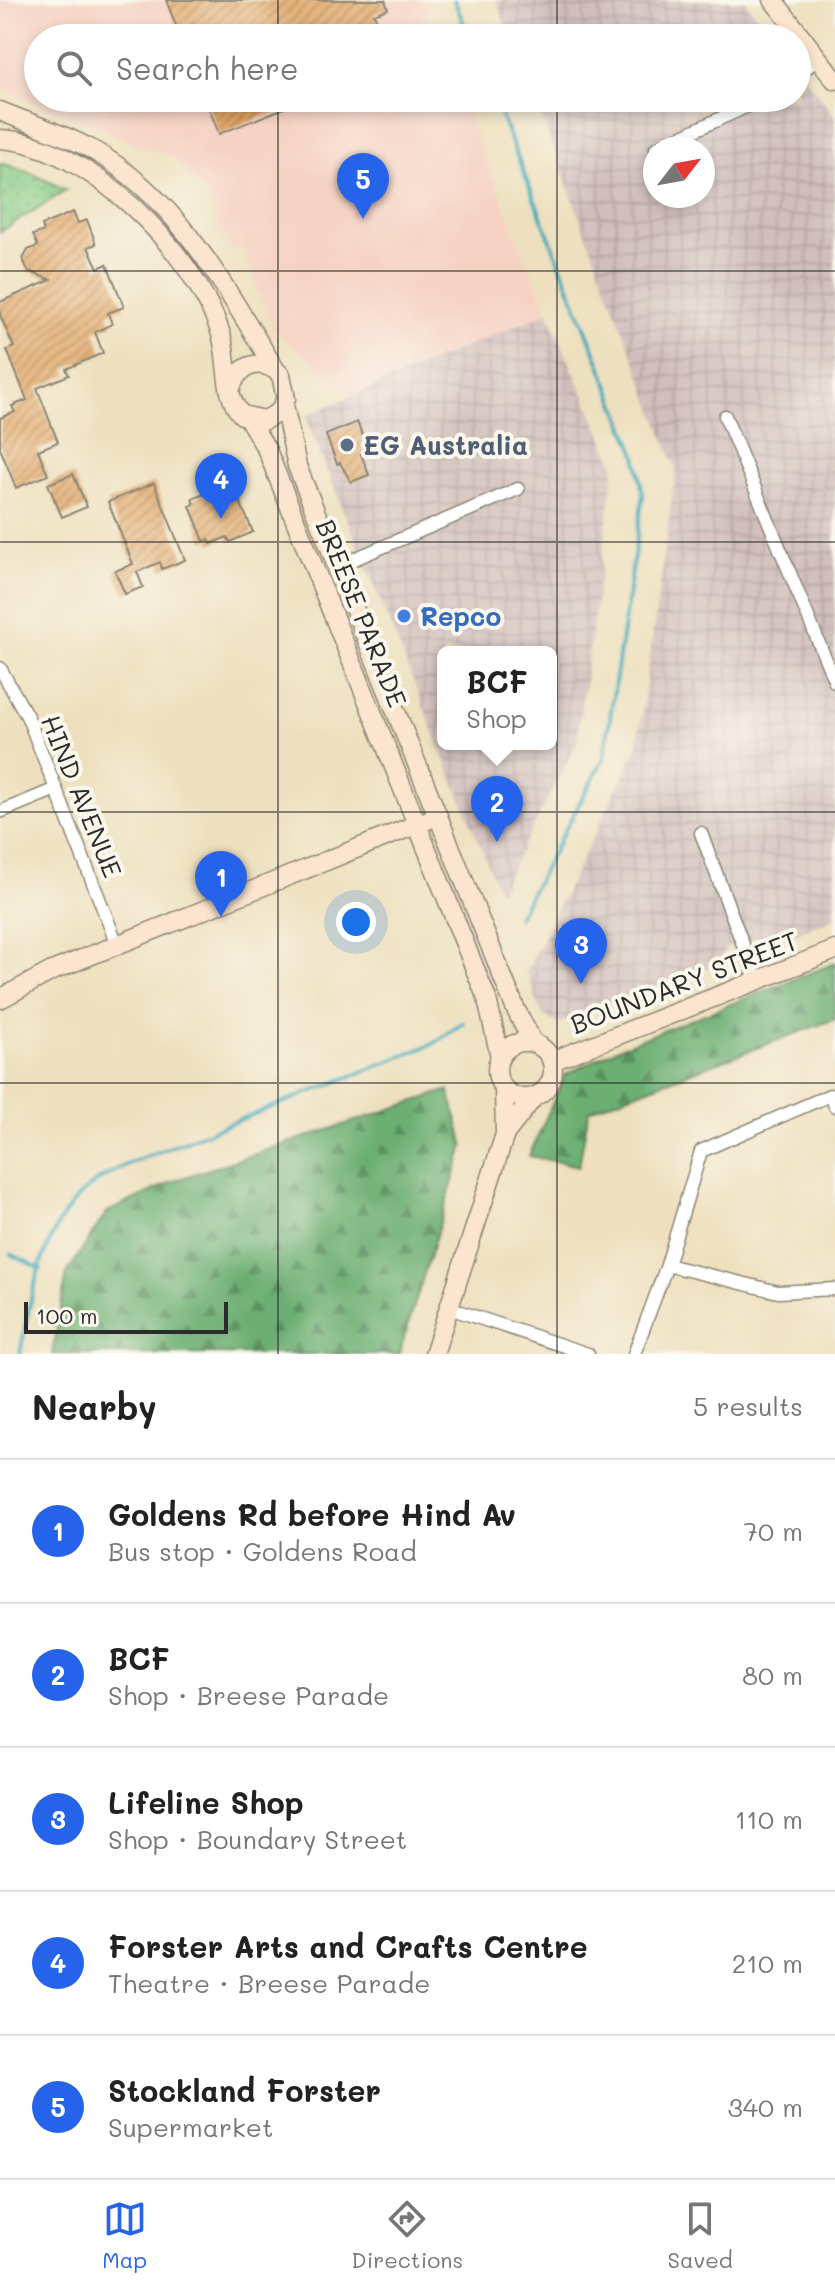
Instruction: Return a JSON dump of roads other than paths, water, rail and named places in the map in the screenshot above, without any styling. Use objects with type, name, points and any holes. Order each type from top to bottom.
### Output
[{"type":"main road","points":[[773,0],[792,24]]},
{"type":"main road","points":[[811,48],[835,80]]},
{"type":"main road","points":[[0,111],[61,134],[93,151],[151,193],[204,253],[285,382],[284,405],[265,420],[248,418],[233,405],[222,335],[210,304],[162,236],[136,209],[79,168],[47,151],[0,139]]},
{"type":"main road","points":[[231,388],[234,378],[248,366],[257,364],[275,369]]},
{"type":"main road","name":"BREESE PARADE","points":[[284,405],[297,466],[516,1010],[533,1043]]},
{"type":"main road","name":"BREESE PARADE","points":[[248,418],[267,450],[418,824],[487,999],[500,1057]]},
{"type":"main road","points":[[0,999],[52,971],[438,816]]},
{"type":"main road","name":"BOUNDARY STREET","points":[[552,1061],[835,950]]},
{"type":"main road","points":[[434,1354],[505,1134],[504,1088],[498,1076],[500,1057],[514,1044],[533,1043],[545,1050],[552,1061],[548,1087],[534,1097],[505,1134]]},
{"type":"main road","points":[[504,1088],[517,1097],[534,1097]]},
{"type":"street","points":[[811,64],[819,58]]},
{"type":"street","points":[[681,136],[734,112]]},
{"type":"street","points":[[725,416],[835,682]]},
{"type":"street","points":[[338,566],[518,489]]},
{"type":"street","name":"HIND AVENUE","points":[[0,668],[22,707],[117,944]]},
{"type":"street","points":[[0,812],[56,789]]},
{"type":"street","points":[[701,833],[757,982]]},
{"type":"street","points":[[634,1354],[667,1265],[701,1151],[830,1095],[835,1106]]},
{"type":"street","points":[[667,1265],[778,1292],[835,1289]]},
{"type":"street","points":[[449,1308],[588,1354]]},
{"type":"waterway","points":[[454,0],[464,24]]},
{"type":"waterway","points":[[500,112],[636,455],[643,495],[604,758],[518,917]]},
{"type":"waterway","points":[[20,1354],[34,1285],[50,1240],[75,1201],[96,1182],[130,1163],[433,1044],[463,1023]]},
{"type":"waterway","points":[[11,1254],[41,1269]]},
{"type":"place","name":"Stockland Forster","points":[[363,219]]},
{"type":"place","name":"EG Australia","points":[[347,445]]},
{"type":"place","name":"Forster Arts and Crafts Centre","points":[[221,519]]},
{"type":"place","name":"Repco","points":[[404,616]]},
{"type":"place","name":"BCF","points":[[497,842]]},
{"type":"place","name":"Goldens Rd before Hind Av","points":[[221,917]]},
{"type":"place","name":"Lifeline Shop","points":[[581,984]]}]
